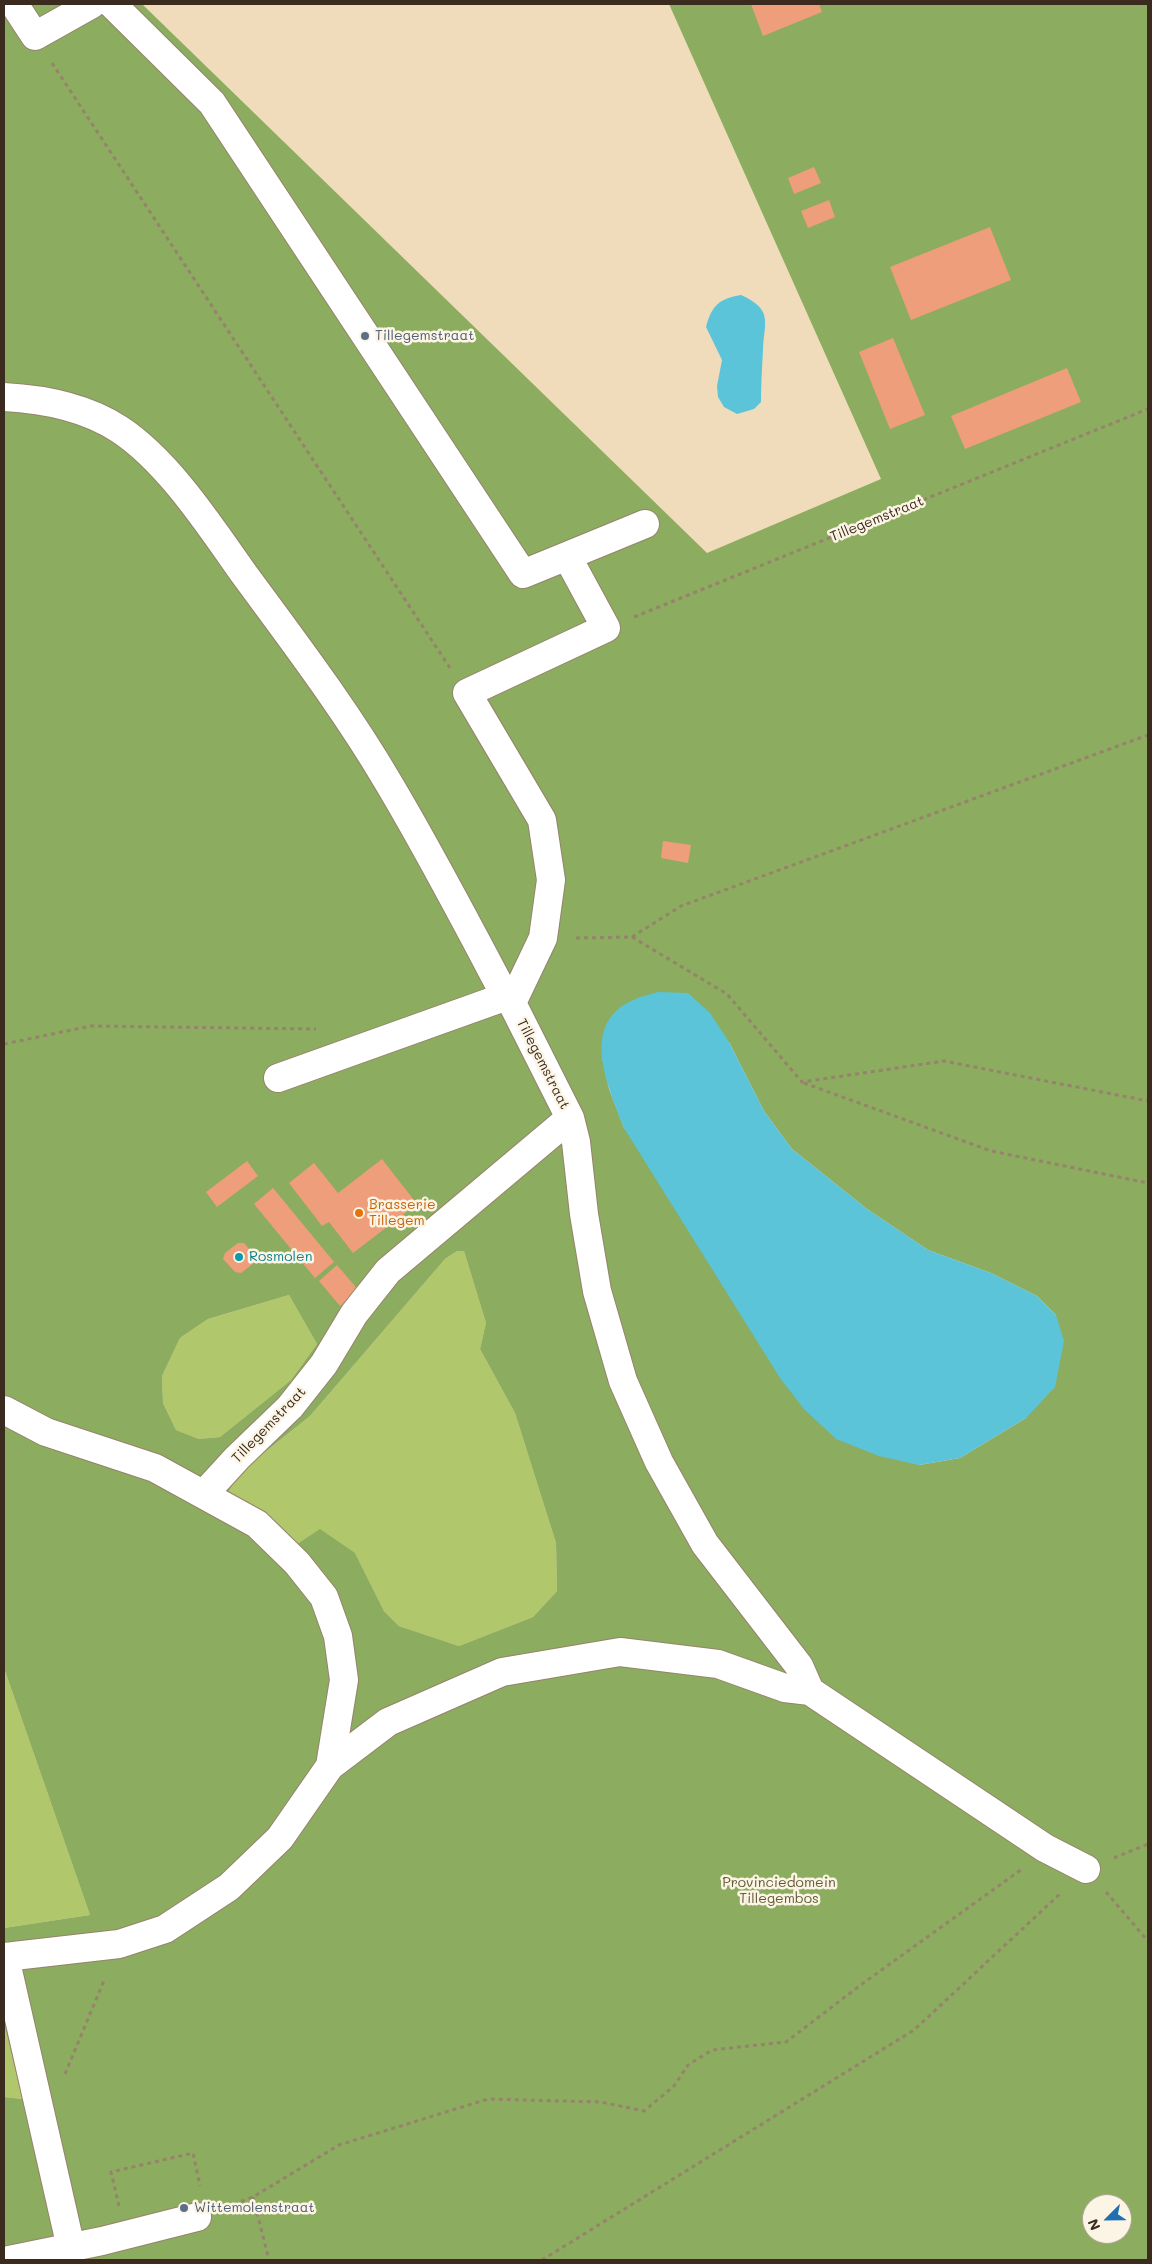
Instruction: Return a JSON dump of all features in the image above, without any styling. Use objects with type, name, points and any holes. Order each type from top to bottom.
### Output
[{"type":"street","points":[[14,4],[35,36],[92,4]]},
{"type":"street","points":[[112,4],[212,102],[523,574],[645,524]]},
{"type":"street","points":[[4,397],[36,399],[81,411],[119,429],[152,458],[191,500],[339,705],[388,780],[510,1000],[278,1078]]},
{"type":"street","points":[[467,693],[606,628],[567,556]]},
{"type":"street","name":"Tillegemstraat","points":[[204,1494],[236,1458],[290,1407],[324,1364],[354,1314],[388,1271],[570,1118],[510,1000],[543,938],[551,880],[542,820],[467,693]]},
{"type":"street","points":[[570,1118],[576,1142],[584,1214],[597,1291],[623,1381],[659,1462],[705,1544],[799,1666],[810,1691]]},
{"type":"street","points":[[4,1410],[46,1432],[155,1468],[257,1524],[297,1563],[324,1596],[338,1636],[344,1680],[330,1766]]},
{"type":"street","points":[[71,2248],[5,1957],[119,1944],[165,1929],[229,1887],[280,1838],[330,1766],[388,1722],[502,1672],[620,1652],[718,1664],[785,1688],[810,1691],[1046,1848],[1086,1869]]},
{"type":"street","points":[[9,2260],[126,2236],[197,2217]]},
{"type":"path","points":[[35,36],[467,693]]},
{"type":"path","name":"Tillegemstraat","points":[[606,628],[1148,409]]},
{"type":"path","points":[[632,937],[681,906],[1148,734]]},
{"type":"path","points":[[543,938],[632,937],[727,994],[802,1082],[991,1151],[1148,1183]]},
{"type":"path","points":[[4,1044],[91,1026],[321,1029]]},
{"type":"path","points":[[802,1082],[944,1060],[1148,1101]]},
{"type":"path","points":[[269,2260],[254,2197],[339,2145],[488,2099],[601,2102],[644,2111],[674,2086],[688,2065],[712,2050],[786,2042],[862,1984],[1014,1876],[1046,1848]]},
{"type":"path","points":[[542,2260],[914,2030],[1086,1869],[1148,1941]]},
{"type":"path","points":[[62,2080],[119,1944]]},
{"type":"path","points":[[126,2236],[111,2172],[193,2153],[200,2188]]},
{"type":"green space","name":"Provinciedomein Tillegembos","points":[[4,4],[142,4],[707,553],[881,479],[669,4],[1148,4],[1148,2260],[4,2260],[4,2097],[22,2099],[4,2023],[4,1928],[90,1915],[4,1668]],"holes":[[[729,1042],[764,1111],[792,1149],[867,1209],[928,1250],[991,1273],[1037,1296],[1056,1315],[1026,1418],[960,1458],[919,1465],[624,1128],[609,1089],[602,1057]],[[457,1251],[464,1251],[486,1323],[480,1349],[515,1413],[556,1543],[557,1591],[533,1617],[459,1646],[399,1626],[384,1611],[355,1553],[320,1529],[293,1547],[228,1493],[240,1472],[310,1416],[445,1259]],[[289,1295],[317,1344],[291,1380],[220,1437],[199,1439],[176,1430],[163,1403],[162,1376],[180,1338],[208,1319]]]},
{"type":"green space","points":[[457,1251],[464,1251],[486,1323],[480,1349],[515,1413],[556,1543],[557,1591],[533,1617],[459,1646],[399,1626],[384,1611],[355,1553],[293,1547],[228,1493],[240,1472],[310,1416],[445,1259]]},
{"type":"green space","points":[[289,1295],[317,1344],[291,1380],[220,1437],[199,1439],[176,1430],[163,1403],[162,1376],[180,1338],[208,1319]]},
{"type":"green space","points":[[4,1668],[90,1915],[4,1928]]},
{"type":"green space","points":[[4,2023],[22,2099],[4,2097]]},
{"type":"water","points":[[741,295],[759,306],[765,318],[765,324],[761,402],[754,409],[737,414],[724,407],[718,397],[717,386],[722,360],[706,327],[711,313],[718,304]]},
{"type":"water","points":[[658,992],[688,993],[710,1013],[729,1042],[764,1111],[792,1149],[867,1209],[928,1250],[991,1273],[1037,1296],[1056,1315],[1064,1341],[1055,1387],[1026,1418],[960,1458],[919,1465],[879,1456],[836,1439],[804,1409],[780,1378],[624,1128],[613,1100],[602,1053],[602,1037],[607,1023],[616,1011],[625,1004]]},
{"type":"building","points":[[751,4],[819,4],[822,12],[763,36]]},
{"type":"building","points":[[814,167],[821,183],[794,194],[788,178]]},
{"type":"building","points":[[829,200],[835,217],[808,228],[801,211]]},
{"type":"building","points":[[990,227],[1011,280],[911,320],[890,267]]},
{"type":"building","points":[[893,338],[925,415],[890,429],[859,352]]},
{"type":"building","points":[[1067,368],[1081,402],[965,449],[951,416]]},
{"type":"building","points":[[663,841],[691,845],[688,863],[661,858]]},
{"type":"building","name":"Brasserie Tillegem","points":[[382,1159],[417,1204],[353,1253],[329,1222],[322,1226],[289,1183],[314,1163],[338,1193]]},
{"type":"building","points":[[247,1161],[258,1176],[217,1207],[206,1192]]},
{"type":"building","points":[[273,1188],[334,1262],[315,1278],[254,1204]]},
{"type":"building","name":"Rosmolen","points":[[238,1243],[244,1243],[255,1256],[254,1263],[241,1273],[235,1272],[223,1259],[225,1253]]},
{"type":"building","points":[[337,1265],[359,1291],[340,1306],[319,1281]]},
{"type":"place","name":"Tillegemstraat","points":[[365,336]]},
{"type":"place","name":"Brasserie Tillegem","points":[[359,1213]]},
{"type":"place","name":"Rosmolen","points":[[239,1257]]},
{"type":"place","name":"Wittemolenstraat","points":[[184,2208]]}]
